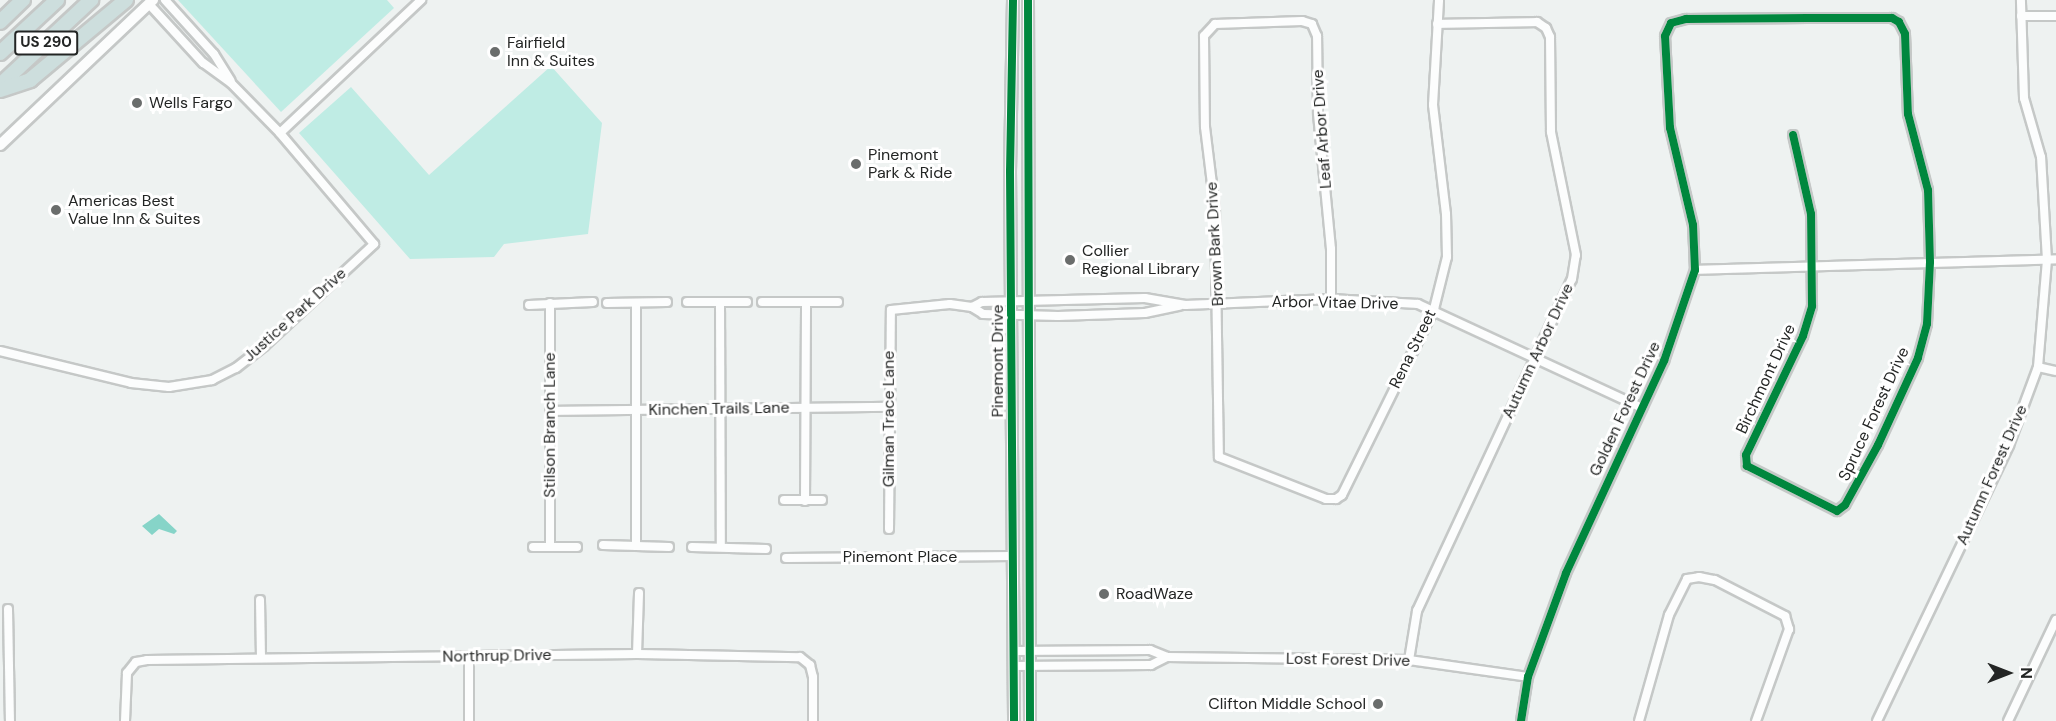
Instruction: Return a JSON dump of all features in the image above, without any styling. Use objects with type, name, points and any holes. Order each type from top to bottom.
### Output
[{"type":"highway","name":"US 290","points":[[7,12],[23,0]]},
{"type":"highway","points":[[0,53],[57,0]]},
{"type":"highway","name":"US 290","points":[[0,85],[91,0]]},
{"type":"highway","points":[[0,90],[30,80],[126,0]]},
{"type":"main road","name":"Pinemont Drive","points":[[1013,0],[1011,315],[1014,721]]},
{"type":"main road","name":"Pinemont Drive","points":[[1028,0],[1027,315],[1030,721]]},
{"type":"main road","points":[[0,145],[151,2]]},
{"type":"main road","points":[[1012,479],[1028,479]]},
{"type":"street","points":[[165,0],[214,54],[231,83]]},
{"type":"street","points":[[151,2],[203,63],[231,83],[280,133],[422,0]]},
{"type":"street","name":"Rena Street","points":[[1262,474],[1326,499],[1342,495],[1434,309],[1447,257],[1446,214],[1433,105],[1439,0]]},
{"type":"street","name":"Autumn Forest Drive","points":[[1877,721],[2009,445],[2038,367],[2047,260],[2041,157],[2024,98],[2021,0]]},
{"type":"street","points":[[2021,16],[2056,16]]},
{"type":"street","name":"Spruce Forest Drive","points":[[1665,64],[1665,36],[1671,23],[1686,19],[1892,18],[1899,22],[1905,34],[1908,114],[1928,190],[1930,262],[1927,324],[1918,358],[1851,495],[1837,510],[1803,494]]},
{"type":"street","name":"Leaf Arbor Drive","points":[[1247,22],[1302,21],[1312,24],[1317,36],[1318,113],[1331,249],[1331,299]]},
{"type":"street","name":"Brown Bark Drive","points":[[1247,22],[1215,24],[1204,36],[1205,127],[1215,208],[1219,457],[1262,474]]},
{"type":"street","name":"Autumn Arbor Drive","points":[[1409,660],[1417,611],[1572,279],[1576,255],[1551,132],[1550,37],[1546,28],[1537,22],[1437,24]]},
{"type":"street","name":"Golden Forest Drive","points":[[1521,721],[1528,677],[1566,573],[1685,308],[1695,270],[1693,225],[1670,128],[1665,64]]},
{"type":"street","name":"Justice Park Drive","points":[[0,351],[132,383],[169,387],[212,380],[236,368],[264,346],[374,244],[280,133]]},
{"type":"street","name":"Birchmont Drive","points":[[1792,135],[1811,214],[1812,306],[1803,336],[1746,455],[1747,466],[1803,494]]},
{"type":"street","points":[[1695,270],[2056,259]]},
{"type":"street","name":"Arbor Vitae Drive","points":[[972,308],[982,302],[1145,298],[1185,304],[1331,299],[1434,309],[1642,408]]},
{"type":"street","points":[[687,303],[747,302]]},
{"type":"street","points":[[805,501],[806,302]]},
{"type":"street","points":[[762,303],[838,302]]},
{"type":"street","name":"Stilson Branch Lane","points":[[550,303],[550,547]]},
{"type":"street","points":[[529,305],[593,303]]},
{"type":"street","points":[[607,303],[667,303]]},
{"type":"street","points":[[636,303],[636,546]]},
{"type":"street","points":[[720,303],[721,547]]},
{"type":"street","name":"Gilman Trace Lane","points":[[889,530],[888,407],[891,310],[950,304],[972,308]]},
{"type":"street","name":"Arbor Vitae Drive","points":[[972,308],[983,314],[1011,315],[1145,313],[1185,304]]},
{"type":"street","points":[[2038,367],[2056,371]]},
{"type":"street","name":"Kinchen Trails Lane","points":[[550,411],[888,407]]},
{"type":"street","points":[[784,500],[822,500]]},
{"type":"street","points":[[603,545],[669,547]]},
{"type":"street","points":[[534,547],[577,547]]},
{"type":"street","points":[[692,547],[766,549]]},
{"type":"street","name":"Pinemont Place","points":[[786,558],[1013,556]]},
{"type":"street","points":[[1639,721],[1666,625],[1687,579],[1714,580],[1785,616],[1789,629],[1756,721]]},
{"type":"street","points":[[637,654],[639,593]]},
{"type":"street","points":[[260,600],[261,657]]},
{"type":"street","points":[[8,609],[10,721]]},
{"type":"street","points":[[2008,721],[2056,621]]},
{"type":"street","points":[[1109,665],[1110,650]]},
{"type":"street","name":"Lost Forest Drive","points":[[1014,651],[1150,650],[1167,657],[1409,660],[1528,677]]},
{"type":"street","name":"Northrup Drive","points":[[125,721],[127,673],[136,662],[261,657],[637,654],[800,657],[810,665],[813,721]]},
{"type":"street","points":[[469,657],[470,721]]},
{"type":"street","name":"Lost Forest Drive","points":[[1014,666],[1151,664],[1167,657]]},
{"type":"shaded area","points":[[178,0],[387,0],[394,8],[281,112]]},
{"type":"shaded area","points":[[551,66],[602,123],[588,234],[504,244],[494,257],[410,259],[299,133],[351,87],[429,175]]},
{"type":"shaded area","points":[[159,514],[177,531],[174,534],[159,529],[152,535],[142,526]]},
{"type":"cycle path","points":[[1013,0],[1010,171],[1014,721]]},
{"type":"cycle path","points":[[1028,0],[1030,721]]},
{"type":"cycle path","points":[[1521,721],[1528,677],[1566,573],[1664,361],[1695,270],[1693,225],[1670,128],[1665,36],[1671,23],[1686,19],[1892,18],[1899,22],[1905,34],[1908,114],[1928,190],[1930,262],[1927,324],[1918,358],[1878,445],[1845,505],[1837,511],[1747,466],[1746,455],[1803,336],[1812,306],[1811,214],[1793,135]]},
{"type":"place","name":"Fairfield Inn & Suites","points":[[495,52]]},
{"type":"place","name":"Wells Fargo","points":[[137,103]]},
{"type":"place","name":"Pinemont Park & Ride","points":[[856,164]]},
{"type":"place","name":"Americas Best Value Inn & Suites","points":[[56,210]]},
{"type":"place","name":"Collier Regional Library","points":[[1070,260]]},
{"type":"place","name":"RoadWaze","points":[[1104,594]]},
{"type":"place","name":"Clifton Middle School","points":[[1378,704]]}]
